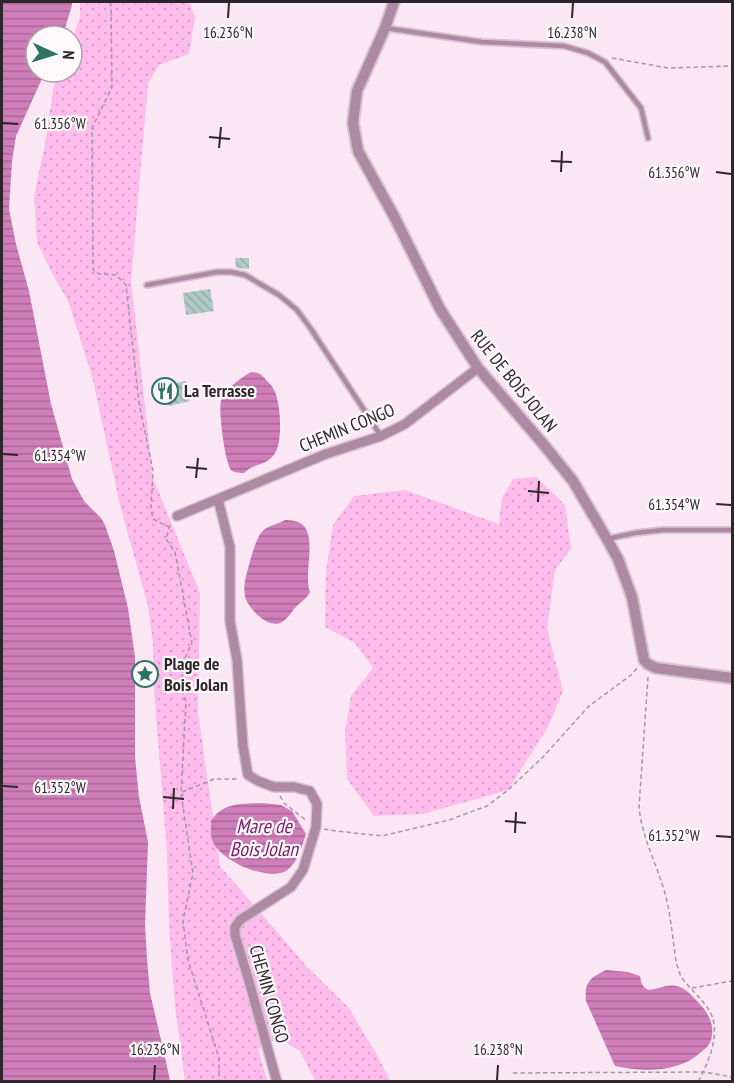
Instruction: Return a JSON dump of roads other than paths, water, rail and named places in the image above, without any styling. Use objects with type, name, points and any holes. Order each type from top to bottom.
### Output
[{"type":"street","name":"RUE DE BOIS JOLAN","points":[[394,2],[357,92],[354,123],[358,151],[395,218],[440,309],[478,368],[573,481],[607,539],[618,559],[632,597],[646,662],[656,668],[732,678]]},
{"type":"street","name":"CHEMIN CONGO","points":[[177,516],[326,454],[381,436],[405,424],[478,368]]},
{"type":"street","name":"CHEMIN CONGO","points":[[218,500],[230,547],[230,621],[237,660],[243,746],[249,775],[258,782],[274,787],[294,787],[310,791],[317,804],[316,827],[303,870],[291,887],[240,920],[236,927],[235,935],[277,1082]]},
{"type":"lane","points":[[385,28],[482,42],[564,46],[588,53],[605,63],[641,108],[648,138]]},
{"type":"lane","points":[[147,285],[217,272],[231,272],[245,275],[279,295],[297,310],[311,329],[381,436]]},
{"type":"lane","points":[[607,539],[663,530],[732,530]]},
{"type":"water","points":[[2,2],[72,2],[66,24],[24,24],[24,84],[40,84],[16,136],[9,209],[29,291],[51,404],[72,479],[84,501],[105,525],[128,608],[135,657],[135,757],[139,797],[148,842],[145,926],[150,993],[170,1081],[2,1081]]},
{"type":"water","points":[[251,372],[261,375],[276,394],[280,430],[278,447],[268,461],[244,473],[237,473],[231,470],[226,457],[220,406],[226,392]]},
{"type":"water","points":[[285,520],[303,525],[307,531],[310,548],[308,585],[310,592],[284,621],[277,624],[261,618],[248,604],[245,596],[245,583],[249,563],[261,533]]},
{"type":"water","name":"Mare de Bois Jolan","points":[[262,803],[281,805],[292,811],[306,834],[299,854],[286,871],[268,874],[247,868],[219,851],[212,839],[211,821],[221,810],[233,805]]},
{"type":"water","points":[[606,970],[628,972],[640,976],[641,983],[649,990],[673,986],[686,990],[709,1017],[712,1031],[708,1046],[691,1060],[671,1067],[648,1070],[615,1066],[586,1001],[589,981]]},
{"type":"place","name":"La Terrasse","points":[[165,391]]},
{"type":"place","name":"Plage de Bois Jolan","points":[[145,674]]}]
